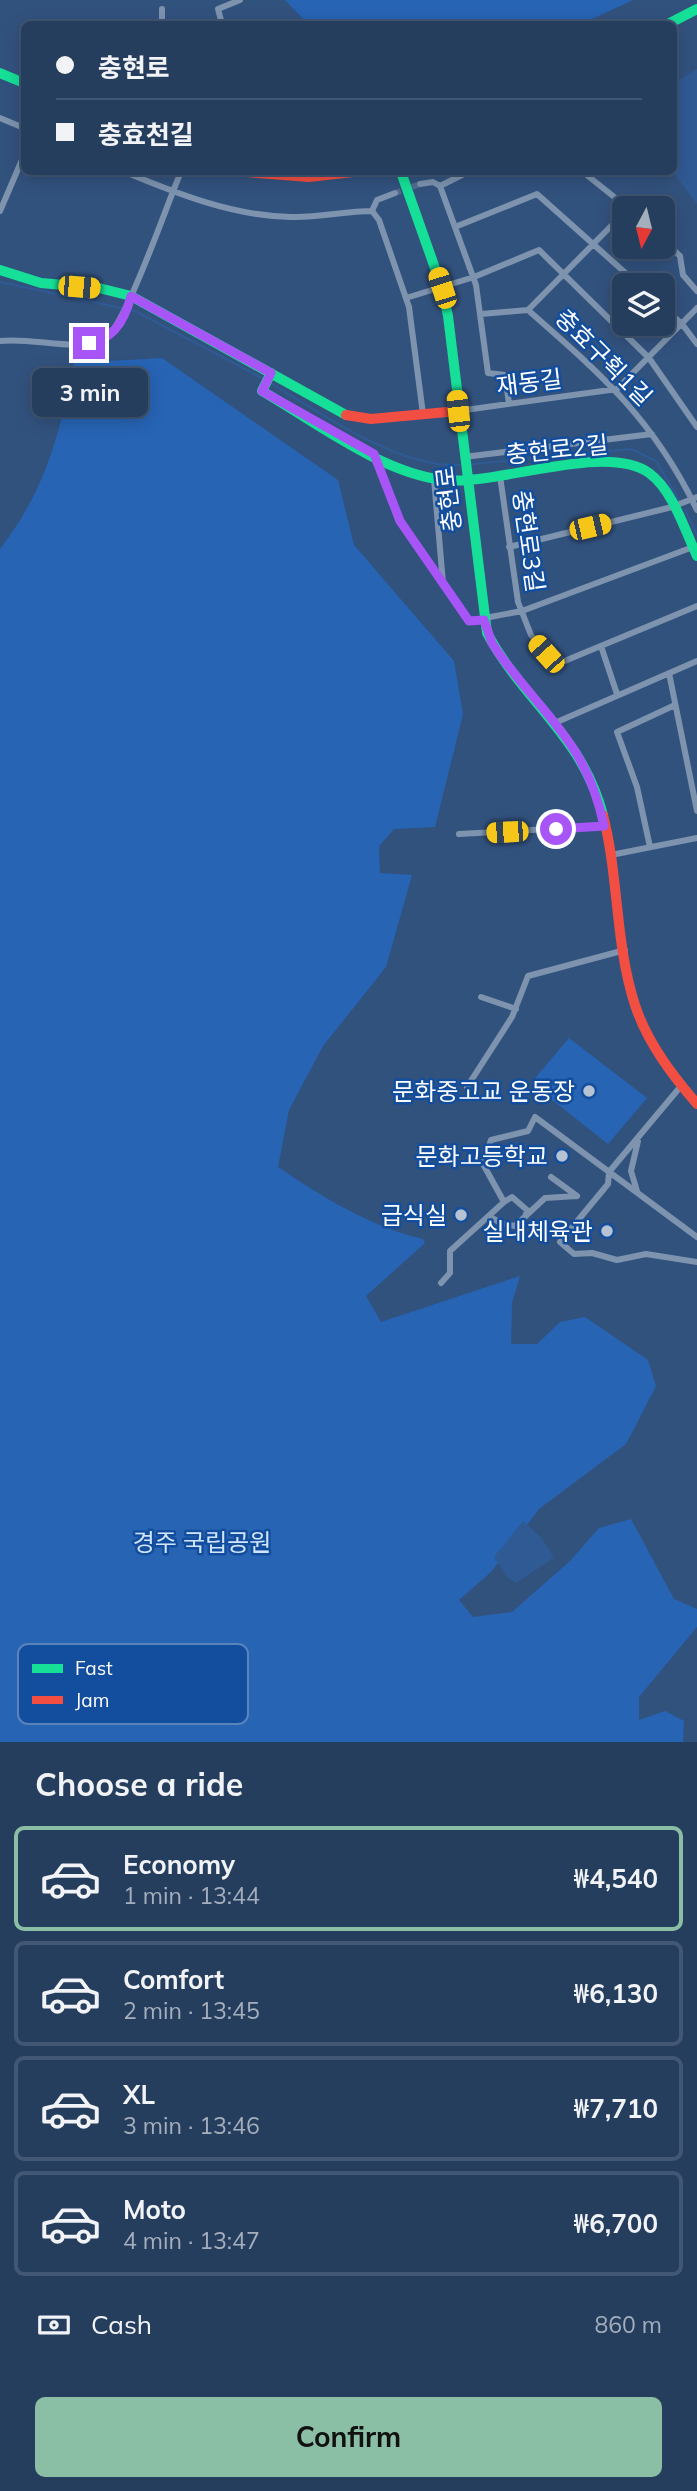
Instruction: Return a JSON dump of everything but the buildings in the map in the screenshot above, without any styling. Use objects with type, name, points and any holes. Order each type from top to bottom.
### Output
[{"type":"street","points":[[221,21],[218,9],[240,0]]},
{"type":"street","points":[[162,9],[162,21]]},
{"type":"street","points":[[674,21],[697,9]]},
{"type":"street","points":[[0,73],[21,82]]},
{"type":"street","points":[[0,118],[21,127]]},
{"type":"street","points":[[0,211],[21,162]]},
{"type":"street","points":[[132,175],[226,209],[264,215],[313,217],[372,211]]},
{"type":"street","points":[[0,341],[103,341],[115,332],[180,175]]},
{"type":"street","points":[[284,175],[327,175]]},
{"type":"street","name":"충현로","points":[[402,175],[442,288],[484,620],[492,643],[500,655],[557,722],[588,770],[611,855],[635,1005],[650,1036],[681,1086],[697,1104]]},
{"type":"street","points":[[440,186],[462,175]]},
{"type":"street","points":[[586,175],[612,198]]},
{"type":"street","points":[[419,184],[433,182],[440,186],[474,277],[488,373],[505,375],[509,404]]},
{"type":"street","points":[[372,211],[377,200],[395,192]]},
{"type":"street","points":[[455,227],[537,194],[626,273]]},
{"type":"street","points":[[372,211],[379,220],[407,298],[423,414]]},
{"type":"street","points":[[528,310],[612,224]]},
{"type":"street","points":[[407,298],[474,277],[539,250],[649,358],[697,427]]},
{"type":"street","points":[[676,252],[680,256],[683,275],[697,291]]},
{"type":"street","points":[[0,270],[41,283],[99,288],[131,296],[357,418],[458,411]]},
{"type":"street","points":[[617,389],[697,308]]},
{"type":"street","name":"충효구획1길","points":[[481,314],[528,310],[617,389],[653,435],[694,498],[697,510]]},
{"type":"street","points":[[675,318],[697,344]]},
{"type":"street","name":"충현로2길","points":[[271,373],[262,391],[374,454],[404,469],[434,479],[467,480],[598,463],[622,463],[648,471],[672,507],[695,552]]},
{"type":"street","name":"재동길","points":[[458,411],[617,389]]},
{"type":"street","points":[[464,457],[653,435]]},
{"type":"street","name":"충현로","points":[[374,454],[400,521],[469,621],[484,620]]},
{"type":"street","name":"충현로3길","points":[[500,476],[515,593],[531,635],[555,665],[697,606]]},
{"type":"street","points":[[434,479],[440,567],[445,588]]},
{"type":"street","points":[[509,547],[672,507],[694,498]]},
{"type":"street","name":"충현로3길","points":[[484,620],[522,611],[695,552]]},
{"type":"street","points":[[601,646],[618,694]]},
{"type":"street","points":[[557,722],[697,661]]},
{"type":"street","points":[[669,673],[697,811]]},
{"type":"street","points":[[650,847],[637,787],[617,732],[675,705]]},
{"type":"street","points":[[459,834],[604,826]]},
{"type":"street","points":[[611,855],[697,838]]},
{"type":"street","points":[[467,1087],[516,1009],[528,976],[625,950]]},
{"type":"street","points":[[481,997],[516,1009]]},
{"type":"street","points":[[681,1086],[609,1172],[608,1184],[560,1242],[574,1254],[592,1253],[617,1259],[646,1255],[697,1262]]},
{"type":"street","points":[[504,1202],[483,1164],[491,1140],[528,1131],[535,1117],[697,1237]]},
{"type":"street","points":[[638,1193],[631,1171],[635,1146],[644,1130]]},
{"type":"street","points":[[490,1217],[503,1224],[515,1226],[545,1198],[577,1196],[551,1177]]},
{"type":"street","points":[[441,1283],[450,1273],[450,1251],[504,1202],[512,1197],[518,1199],[527,1210],[524,1220]]},
{"type":"green space","points":[[285,0],[633,0],[588,21],[305,21]]},
{"type":"green space","name":"경주 국립공원","points":[[162,358],[338,480],[354,545],[454,661],[463,714],[435,827],[394,829],[379,846],[380,873],[412,875],[386,967],[323,1046],[289,1110],[278,1167],[312,1190],[366,1219],[423,1239],[425,1243],[366,1296],[381,1322],[520,1276],[512,1303],[511,1344],[537,1344],[560,1322],[585,1317],[648,1360],[656,1386],[626,1444],[539,1509],[491,1572],[459,1600],[473,1617],[512,1612],[570,1561],[599,1528],[631,1519],[674,1599],[697,1609],[697,1627],[639,1697],[639,1720],[665,1711],[684,1721],[683,1742],[0,1742],[0,549],[29,505],[49,461],[74,363]]},
{"type":"green space","name":"문화중고교 운동장","points":[[569,1038],[647,1098],[608,1144],[531,1083]]},
{"type":"shaded area","points":[[697,69],[697,204],[675,175],[677,81]]},
{"type":"shaded area","points":[[523,1521],[542,1538],[554,1558],[516,1583],[507,1577],[494,1557]]},
{"type":"waterway","points":[[0,282],[135,311],[262,378]]},
{"type":"waterway","points":[[272,384],[337,424],[387,449],[436,464],[459,465]]},
{"type":"waterway","points":[[472,464],[631,449],[656,461],[679,500]]},
{"type":"waterway","points":[[685,510],[697,535]]},
{"type":"tunnel","points":[[395,193],[420,184]]},
{"type":"traffic: fast","points":[[674,21],[697,9]]},
{"type":"traffic: fast","points":[[0,73],[21,82]]},
{"type":"traffic: fast","points":[[402,175],[442,288],[448,316],[487,633],[518,679],[567,740],[594,787],[603,815]]},
{"type":"traffic: fast","points":[[0,270],[41,283],[99,288],[131,296],[346,415]]},
{"type":"traffic: fast","points":[[271,373],[262,391],[373,457],[421,476],[467,480],[579,463],[606,462],[630,465],[649,473],[665,490],[678,512],[697,556]]},
{"type":"traffic: jam","points":[[284,175],[327,175]]},
{"type":"traffic: jam","points":[[346,415],[371,419],[458,411]]},
{"type":"traffic: jam","points":[[603,815],[624,958],[635,1005],[661,1058],[697,1104]]},
{"type":"place","name":"문화중고교 운동장","points":[[589,1091]]},
{"type":"place","name":"문화고등학교","points":[[562,1156]]},
{"type":"place","name":"급식실","points":[[461,1215]]},
{"type":"place","name":"실내체육관","points":[[607,1231]]},
{"type":"route","points":[[89,343],[103,341],[114,333],[131,296],[271,373],[262,391],[374,454],[380,474],[388,485],[394,511],[423,557],[469,621],[484,620],[487,633],[500,655],[568,736],[588,770],[604,826],[556,829]]}]
